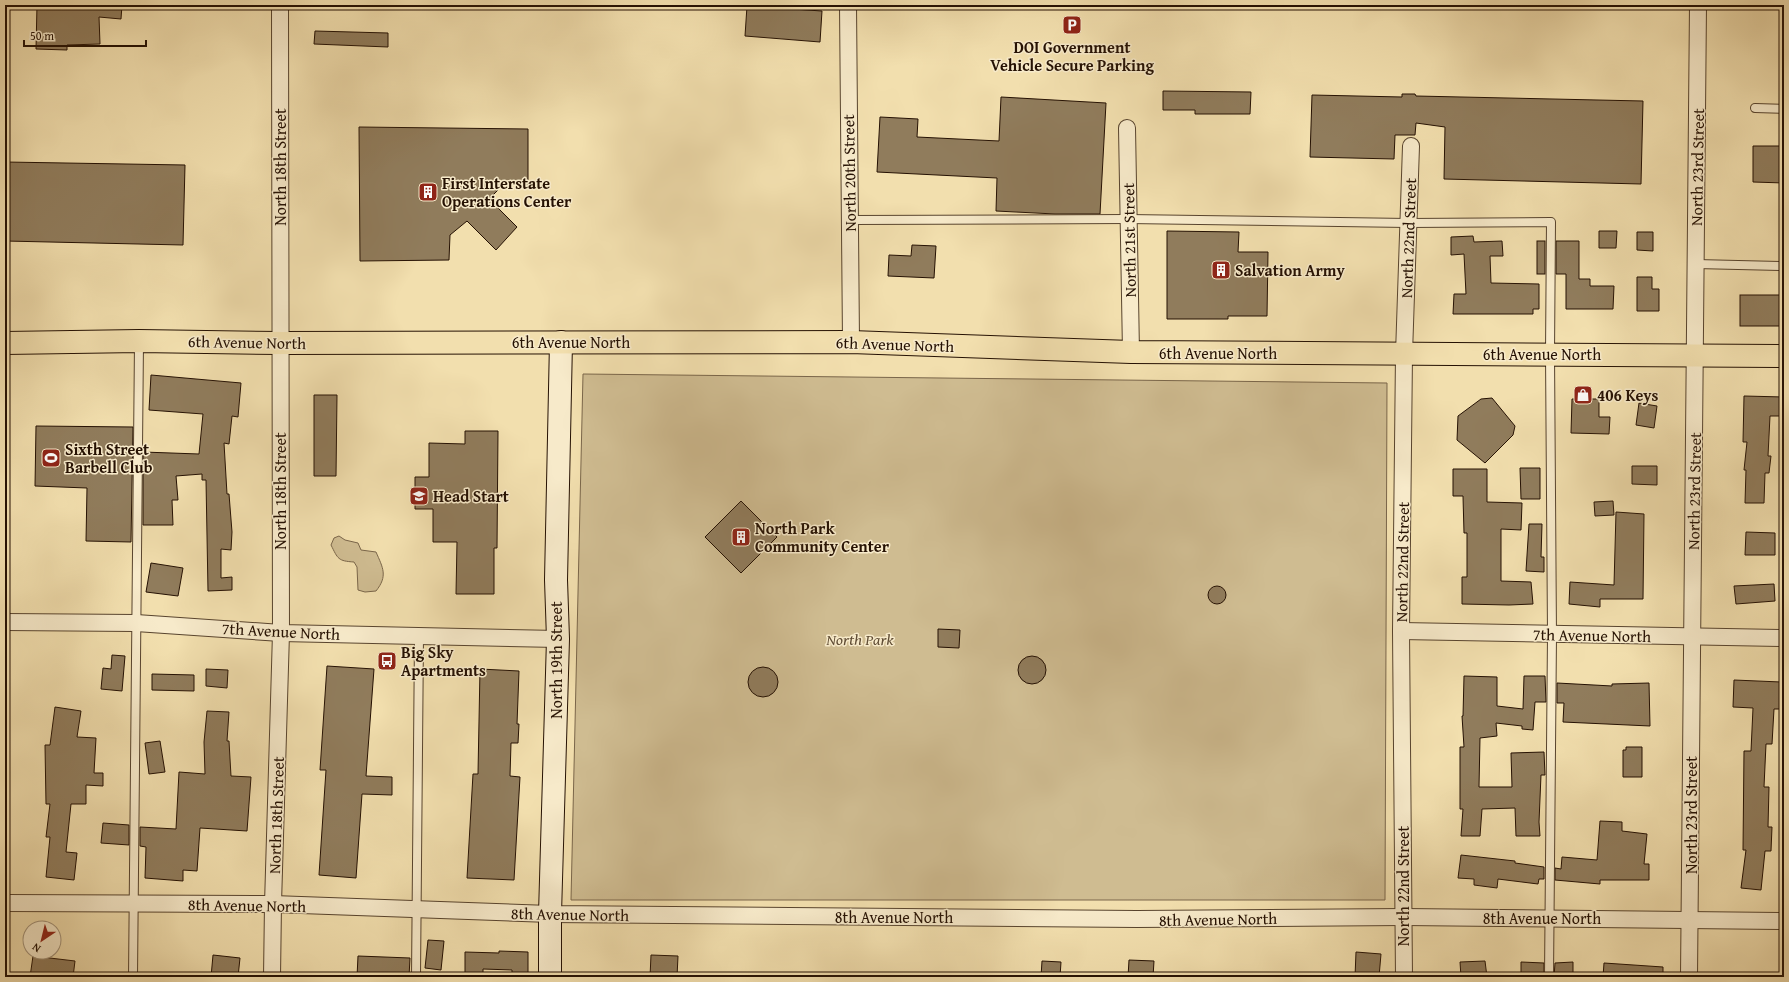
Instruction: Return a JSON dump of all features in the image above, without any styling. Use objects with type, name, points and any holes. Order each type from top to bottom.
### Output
[{"type":"main road","name":"6th Avenue North","points":[[5,342],[851,342],[1131,352],[1695,354],[1784,356]]},
{"type":"street","name":"North 18th Street","points":[[272,977],[281,633],[280,5]]},
{"type":"street","name":"North 20th Street","points":[[848,5],[851,342]]},
{"type":"street","name":"North 23rd Street","points":[[1689,977],[1698,5]]},
{"type":"street","name":"North 21st Street","points":[[1127,128],[1131,352]]},
{"type":"street","name":"North 22nd Street","points":[[1404,977],[1401,631],[1404,354],[1411,146]]},
{"type":"street","name":"North 19th Street","points":[[550,977],[550,914],[558,639],[556,580],[561,342]]},
{"type":"street","name":"7th Avenue North","points":[[5,622],[136,623],[281,633],[558,639]]},
{"type":"street","name":"7th Avenue North","points":[[1401,631],[1692,638],[1784,638]]},
{"type":"street","name":"8th Avenue North","points":[[5,903],[273,904],[550,914],[1129,919],[1404,917],[1784,921]]},
{"type":"lane","points":[[1755,108],[1784,109]]},
{"type":"lane","points":[[850,220],[1128,219],[1551,222],[1550,354],[1552,635],[1549,977]]},
{"type":"lane","points":[[1696,264],[1784,266]]},
{"type":"lane","points":[[133,977],[139,341]]},
{"type":"lane","points":[[416,977],[418,909],[419,636]]},
{"type":"green space","name":"North Park","points":[[583,374],[1387,383],[1385,900],[571,900]]},
{"type":"green space","points":[[339,536],[345,540],[358,543],[361,550],[376,552],[381,563],[383,576],[380,586],[376,591],[365,592],[358,590],[357,567],[354,562],[345,561],[339,558],[331,545],[334,538]]},
{"type":"building","points":[[37,5],[122,5],[121,19],[99,17],[100,44],[67,45],[67,50],[36,49]]},
{"type":"building","points":[[747,6],[822,11],[820,42],[745,36]]},
{"type":"building","points":[[315,31],[388,33],[388,47],[314,44]]},
{"type":"building","points":[[1163,91],[1251,92],[1250,114],[1195,114],[1195,110],[1163,110]]},
{"type":"building","points":[[1402,94],[1415,94],[1416,96],[1643,101],[1641,184],[1444,179],[1445,127],[1416,123],[1415,135],[1395,135],[1394,159],[1310,157],[1312,95],[1402,97]]},
{"type":"building","points":[[1001,97],[1106,103],[1100,214],[1055,214],[996,211],[997,178],[877,172],[880,117],[918,119],[917,137],[999,141]]},
{"type":"building","name":"First Interstate Operations Center","points":[[359,127],[528,129],[528,184],[505,183],[489,199],[517,227],[496,250],[467,221],[450,235],[449,260],[360,261]]},
{"type":"building","points":[[1753,146],[1784,146],[1784,183],[1753,182]]},
{"type":"building","points":[[5,162],[185,165],[183,245],[5,241]]},
{"type":"building","name":"Salvation Army","points":[[1167,231],[1239,232],[1238,252],[1268,252],[1267,316],[1228,316],[1228,319],[1167,319]]},
{"type":"building","points":[[1599,231],[1617,231],[1616,248],[1599,248]]},
{"type":"building","points":[[1637,232],[1653,232],[1653,251],[1637,250]]},
{"type":"building","points":[[1473,236],[1474,242],[1502,241],[1503,256],[1490,256],[1491,283],[1539,284],[1539,309],[1533,309],[1533,314],[1453,314],[1454,294],[1466,294],[1464,254],[1451,255],[1451,237]]},
{"type":"building","points":[[1537,241],[1545,241],[1545,274],[1537,274]]},
{"type":"building","points":[[1556,241],[1579,241],[1579,279],[1590,279],[1590,286],[1614,286],[1613,309],[1566,309],[1566,274],[1556,274]]},
{"type":"building","points":[[912,245],[936,246],[934,278],[888,276],[889,255],[911,256]]},
{"type":"building","points":[[1637,277],[1652,277],[1652,289],[1659,289],[1659,311],[1637,311]]},
{"type":"building","points":[[1740,295],[1784,295],[1784,326],[1740,326]]},
{"type":"building","points":[[151,375],[241,383],[238,417],[232,416],[229,444],[224,443],[227,494],[229,494],[232,532],[231,550],[221,549],[221,578],[232,577],[232,590],[208,591],[206,480],[202,480],[202,474],[176,476],[178,500],[172,500],[173,525],[143,525],[143,452],[199,454],[203,414],[149,410]]},
{"type":"building","points":[[314,395],[337,395],[336,476],[314,476]]},
{"type":"building","points":[[1744,396],[1784,397],[1784,416],[1770,416],[1768,456],[1771,456],[1769,473],[1765,473],[1764,503],[1745,503],[1746,470],[1744,470],[1747,442],[1743,442]]},
{"type":"building","points":[[1492,398],[1515,426],[1513,435],[1485,463],[1457,440],[1458,416],[1481,399]]},
{"type":"building","points":[[1572,399],[1599,399],[1599,417],[1610,417],[1609,434],[1571,433]]},
{"type":"building","points":[[1639,403],[1657,406],[1654,428],[1636,425]]},
{"type":"building","points":[[36,426],[133,427],[131,542],[86,541],[87,488],[35,486]]},
{"type":"building","points":[[465,431],[498,431],[497,548],[494,548],[494,594],[456,594],[457,542],[433,542],[433,509],[415,509],[415,477],[429,477],[429,443],[465,444]]},
{"type":"building","points":[[1632,466],[1657,466],[1657,485],[1632,484]]},
{"type":"building","points":[[1520,468],[1540,468],[1540,499],[1521,499]]},
{"type":"building","points":[[1453,469],[1487,469],[1487,502],[1522,503],[1521,530],[1501,529],[1501,581],[1531,582],[1533,604],[1462,604],[1462,577],[1467,577],[1467,533],[1464,533],[1463,496],[1453,496]]},
{"type":"building","name":"North Park Community Center","points":[[741,501],[777,537],[741,573],[705,537]]},
{"type":"building","points":[[1613,501],[1614,515],[1595,516],[1594,502]]},
{"type":"building","points":[[1616,512],[1644,514],[1643,599],[1600,599],[1600,607],[1569,604],[1570,582],[1614,585]]},
{"type":"building","points":[[1529,524],[1542,524],[1541,557],[1544,557],[1544,572],[1526,571]]},
{"type":"building","points":[[1746,532],[1775,533],[1775,555],[1745,555]]},
{"type":"building","points":[[151,563],[183,568],[178,596],[146,592]]},
{"type":"building","points":[[1774,584],[1775,601],[1736,604],[1734,586]]},
{"type":"building","points":[[1213,586],[1221,586],[1226,591],[1224,602],[1221,604],[1213,604],[1208,599],[1208,591]]},
{"type":"building","points":[[938,629],[960,630],[959,648],[938,647]]},
{"type":"building","points":[[112,655],[125,656],[122,691],[101,689],[103,668],[111,669]]},
{"type":"building","points":[[1032,656],[1042,660],[1046,670],[1042,680],[1032,684],[1022,680],[1018,670],[1022,660]]},
{"type":"building","points":[[327,666],[374,669],[366,776],[392,777],[392,795],[362,794],[356,878],[319,875],[326,770],[320,770]]},
{"type":"building","points":[[763,667],[769,668],[777,676],[777,688],[769,696],[763,697],[757,696],[749,688],[748,682],[749,676],[757,668]]},
{"type":"building","points":[[206,669],[228,670],[227,688],[206,686]]},
{"type":"building","points":[[480,669],[519,671],[517,724],[519,724],[518,743],[511,743],[510,776],[520,777],[514,880],[467,878],[473,774],[478,774]]},
{"type":"building","points":[[152,674],[194,675],[194,691],[152,690]]},
{"type":"building","points":[[1464,676],[1497,677],[1497,706],[1523,709],[1524,676],[1545,676],[1546,702],[1535,702],[1533,730],[1522,729],[1522,726],[1496,723],[1497,736],[1480,738],[1479,787],[1512,787],[1511,753],[1544,752],[1545,775],[1541,775],[1539,822],[1540,836],[1516,836],[1515,808],[1482,809],[1480,836],[1461,836],[1463,809],[1460,809],[1460,747],[1464,747],[1462,716]]},
{"type":"building","points":[[1734,680],[1781,682],[1784,686],[1784,702],[1781,700],[1780,709],[1774,709],[1772,744],[1766,744],[1764,787],[1769,787],[1768,827],[1772,827],[1771,851],[1765,851],[1761,890],[1741,888],[1746,850],[1743,850],[1744,751],[1751,751],[1753,708],[1733,707]]},
{"type":"building","points":[[1557,683],[1612,686],[1612,684],[1649,683],[1650,726],[1563,722],[1564,703],[1557,703]]},
{"type":"building","points":[[55,707],[81,711],[77,737],[96,738],[94,773],[103,773],[103,786],[86,785],[86,804],[71,804],[66,852],[77,853],[74,880],[46,877],[50,837],[46,837],[50,804],[46,804],[45,745],[50,745]]},
{"type":"building","points":[[207,711],[229,712],[227,741],[229,741],[231,776],[251,777],[247,831],[200,828],[197,871],[183,870],[183,881],[145,878],[146,847],[140,846],[140,827],[176,829],[179,772],[205,774],[204,742]]},
{"type":"building","points":[[160,741],[165,772],[149,774],[145,743]]},
{"type":"building","points":[[1626,747],[1642,747],[1642,777],[1623,777],[1623,750],[1626,750]]},
{"type":"building","points":[[1600,821],[1622,822],[1622,831],[1647,834],[1644,864],[1649,864],[1649,880],[1600,880],[1600,884],[1555,880],[1555,868],[1561,869],[1562,857],[1597,860]]},
{"type":"building","points":[[103,823],[129,825],[129,845],[101,843]]},
{"type":"building","points":[[1461,855],[1515,861],[1515,863],[1544,867],[1544,879],[1539,879],[1538,884],[1498,879],[1497,888],[1474,885],[1474,879],[1458,878]]},
{"type":"building","points":[[428,940],[444,941],[441,970],[425,968]]},
{"type":"building","points":[[499,951],[528,952],[528,977],[512,977],[512,970],[483,969],[483,976],[465,976],[465,952],[499,953]]},
{"type":"building","points":[[1356,952],[1381,954],[1379,977],[1355,977]]},
{"type":"building","points":[[213,955],[240,958],[238,977],[211,977]]},
{"type":"building","points":[[651,955],[678,956],[677,977],[650,977]]},
{"type":"building","points":[[358,956],[410,958],[409,977],[357,977]]},
{"type":"building","points":[[62,959],[75,961],[73,977],[30,977],[32,960]]},
{"type":"building","points":[[1129,960],[1154,961],[1153,977],[1128,977]]},
{"type":"building","points":[[1042,961],[1061,962],[1060,977],[1041,977]]},
{"type":"building","points":[[1485,961],[1487,977],[1461,977],[1460,962]]},
{"type":"building","points":[[1521,962],[1544,963],[1544,977],[1521,977]]},
{"type":"building","points":[[1573,962],[1573,977],[1554,977],[1555,963]]},
{"type":"building","points":[[1604,963],[1663,967],[1663,977],[1603,977]]},
{"type":"place","name":"DOI Government Vehicle Secure Parking","points":[[1072,25]]},
{"type":"place","name":"First Interstate Operations Center","points":[[428,192]]},
{"type":"place","name":"Salvation Army","points":[[1221,270]]},
{"type":"place","name":"406 Keys","points":[[1583,395]]},
{"type":"place","name":"Sixth Street Barbell Club","points":[[51,458]]},
{"type":"place","name":"Head Start","points":[[419,496]]},
{"type":"place","name":"North Park Community Center","points":[[741,537]]},
{"type":"place","name":"Big Sky Apartments","points":[[387,661]]}]
